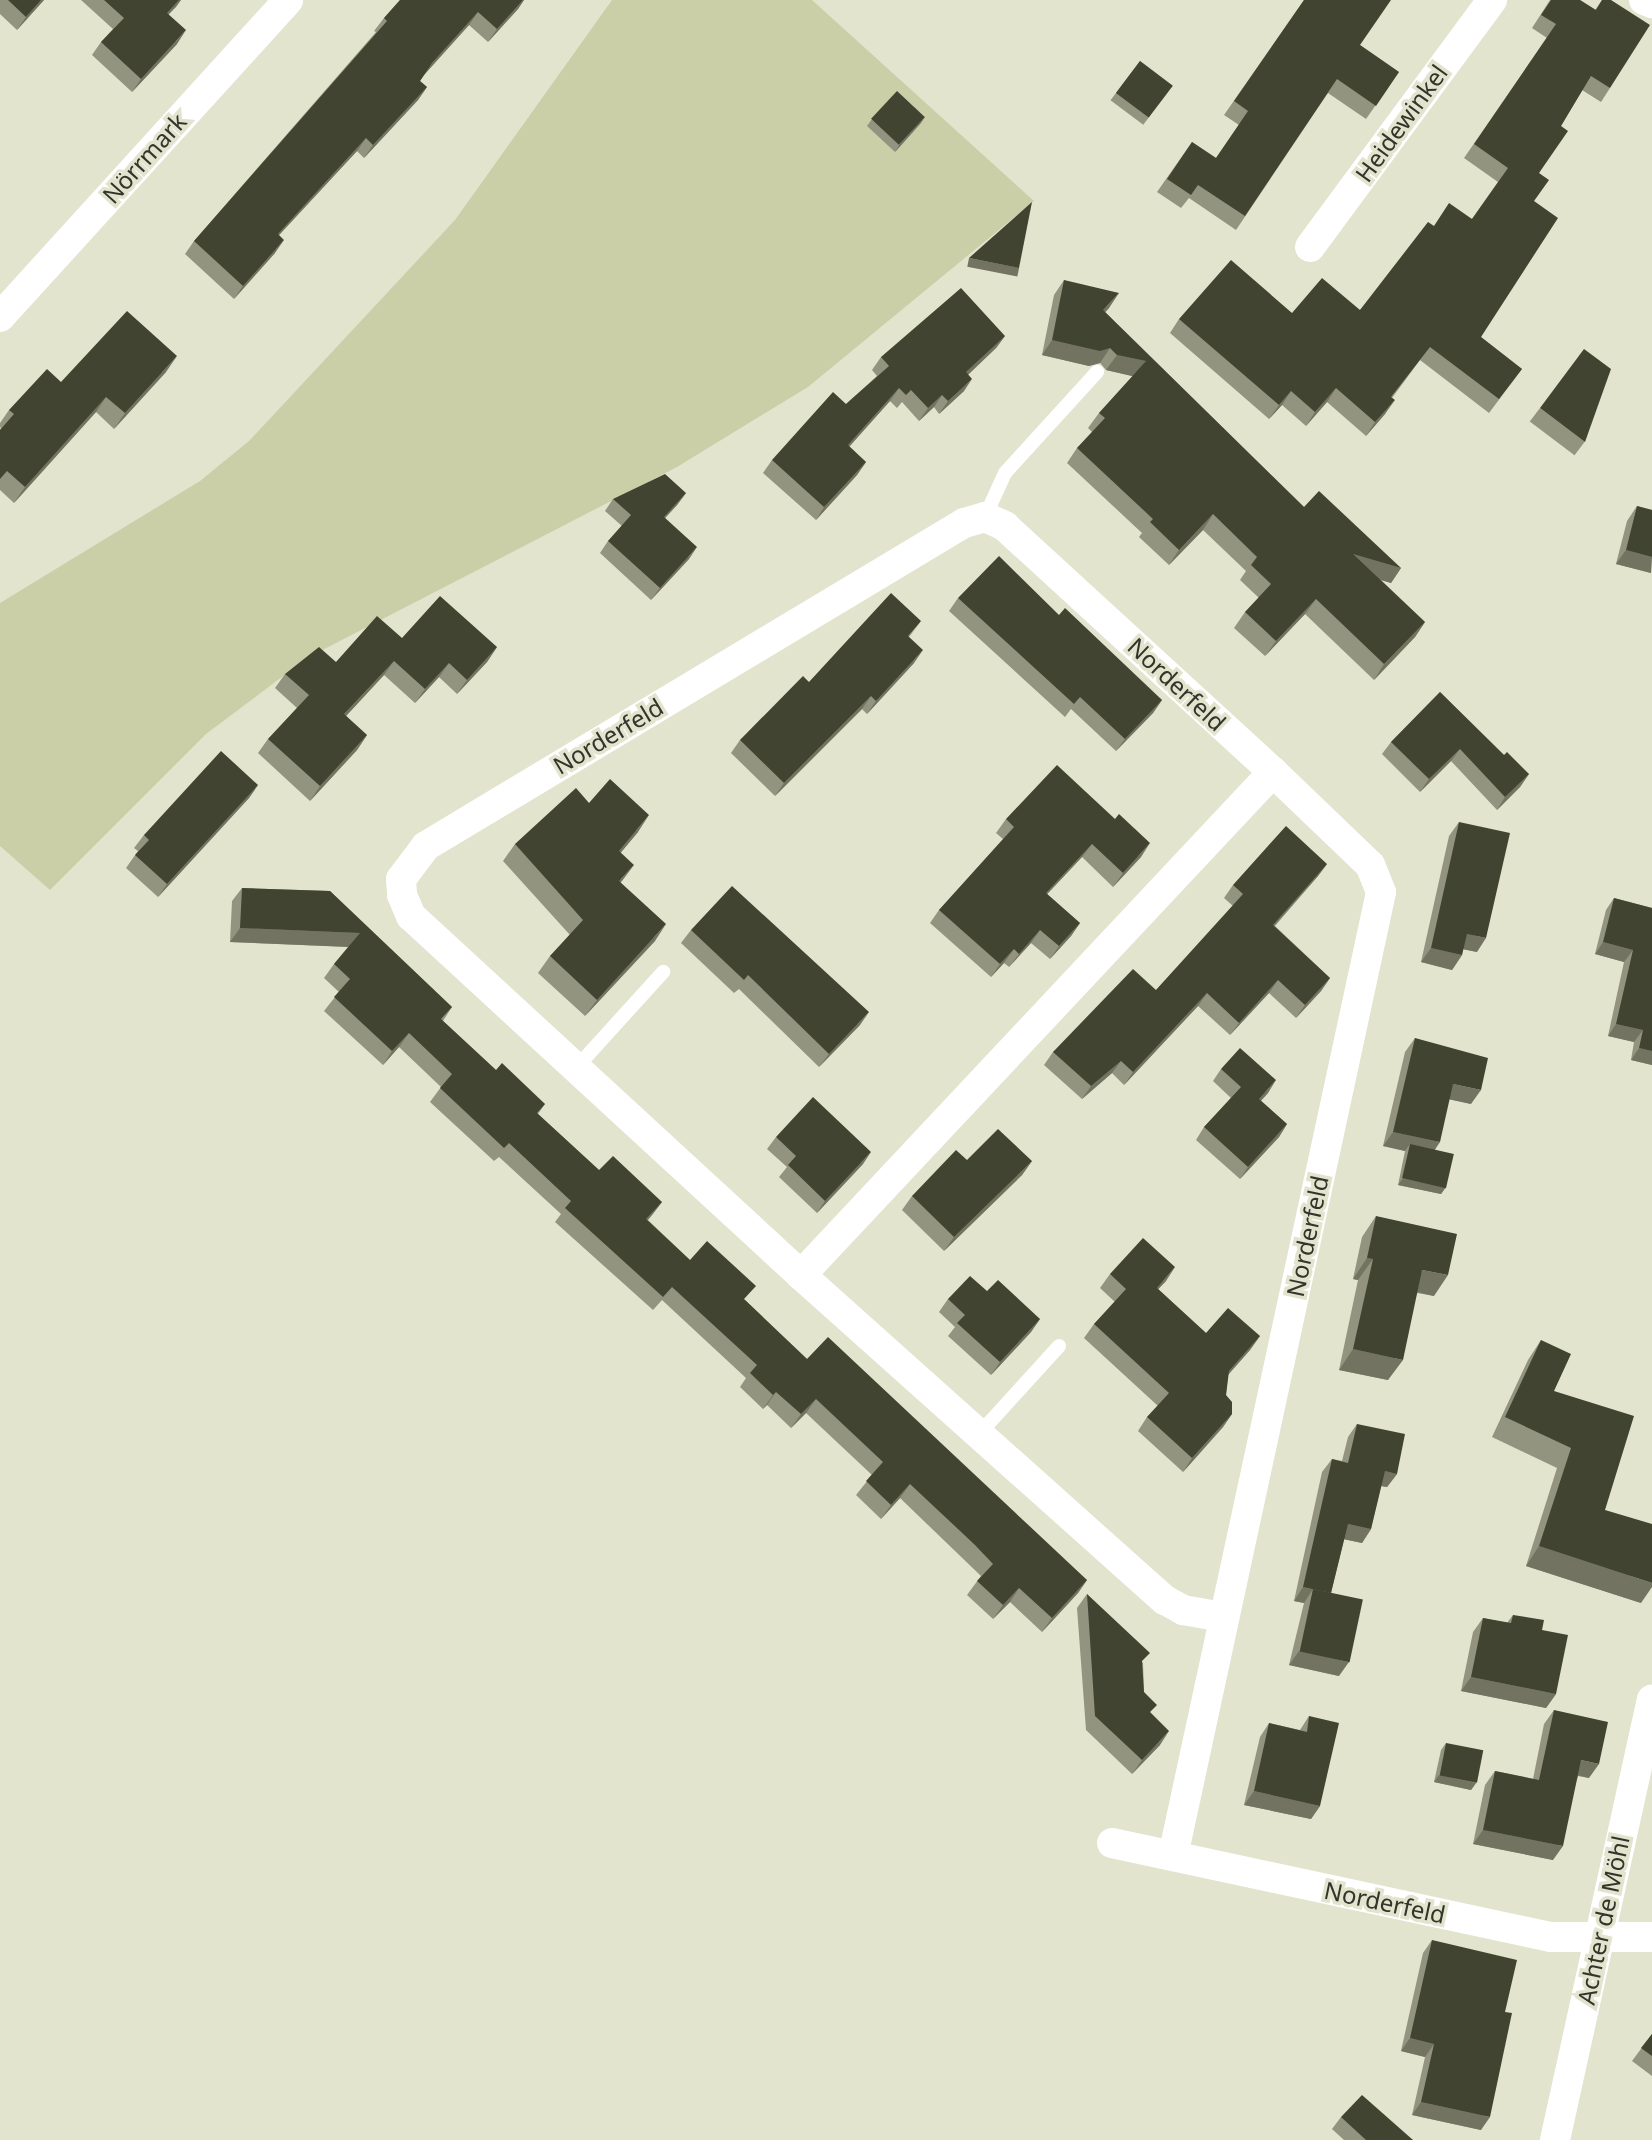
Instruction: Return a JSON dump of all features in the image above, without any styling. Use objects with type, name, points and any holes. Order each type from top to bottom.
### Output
[{"type":"street","name":"Nörrmark","points":[[0,317],[288,0]]},
{"type":"street","name":"Heidewinkel","points":[[1310,247],[1493,0]]},
{"type":"street","points":[[1644,0],[1652,3]]},
{"type":"street","name":"Norderfeld","points":[[1173,1856],[1222,1617],[1381,892],[1379,877],[1370,865],[1273,772],[1005,526],[985,517],[964,523],[426,846],[401,879],[411,916],[801,1275],[1165,1600],[1183,1610],[1222,1617]]},
{"type":"street","points":[[801,1275],[1273,772]]},
{"type":"street","name":"Achter de Möhl","points":[[1555,2140],[1652,1700]]},
{"type":"street","name":"Norderfeld","points":[[1112,1843],[1550,1937],[1652,1937]]},
{"type":"lane","points":[[985,517],[1005,473],[1097,373]]},
{"type":"lane","points":[[576,1068],[663,972]]},
{"type":"lane","points":[[979,1434],[1059,1346]]},
{"type":"green space","points":[[612,0],[812,0],[1034,201],[808,387],[677,467],[307,658],[206,734],[50,890],[0,846],[0,603],[200,481],[249,441],[455,220]]},
{"type":"building","points":[[8,0],[41,0],[26,17]]},
{"type":"building","points":[[104,0],[179,0],[167,13],[186,30],[141,79],[101,42],[124,18]]},
{"type":"building","points":[[400,0],[523,0],[497,29],[478,12],[432,63],[420,81],[427,87],[373,145],[366,138],[278,234],[284,240],[243,286],[194,241],[387,21],[384,18]]},
{"type":"building","points":[[1304,0],[1391,0],[1360,45],[1399,72],[1376,106],[1337,79],[1245,216],[1198,185],[1191,195],[1167,179],[1192,142],[1216,158],[1248,111],[1234,101]]},
{"type":"building","points":[[1551,0],[1580,0],[1596,10],[1602,0],[1611,0],[1650,25],[1610,88],[1591,76],[1561,126],[1568,131],[1539,173],[1549,180],[1534,201],[1558,218],[1481,337],[1522,369],[1499,399],[1430,347],[1391,397],[1395,400],[1375,422],[1336,388],[1315,412],[1291,391],[1279,405],[1179,319],[1231,260],[1292,313],[1322,278],[1360,310],[1428,222],[1434,226],[1449,203],[1472,219],[1508,168],[1474,144],[1556,24],[1541,15]]},
{"type":"building","points":[[1140,61],[1173,86],[1149,118],[1116,93]]},
{"type":"building","points":[[897,91],[925,117],[899,145],[871,119]]},
{"type":"building","points":[[1032,202],[1019,268],[969,258]]},
{"type":"building","points":[[1064,280],[1119,293],[1103,310],[1304,507],[1319,491],[1401,568],[1353,554],[1425,622],[1384,664],[1316,599],[1276,641],[1245,612],[1271,584],[1251,565],[1257,557],[1213,514],[1179,550],[1150,522],[1153,519],[1077,448],[1105,418],[1099,413],[1146,361],[1117,355],[1110,348],[1100,351],[1052,340]]},
{"type":"building","points":[[961,288],[1005,336],[966,372],[972,379],[948,401],[942,395],[928,408],[911,390],[906,395],[899,388],[848,445],[866,462],[824,507],[772,460],[833,392],[846,404],[889,366],[881,357]]},
{"type":"building","points":[[127,311],[177,356],[125,413],[106,397],[25,487],[7,471],[0,479],[0,430],[14,414],[9,410],[47,369],[61,382]]},
{"type":"building","points":[[1584,349],[1611,369],[1585,442],[1540,408]]},
{"type":"building","points":[[665,474],[686,493],[664,517],[697,547],[660,588],[608,541],[631,515],[613,499]]},
{"type":"building","points":[[1637,506],[1652,510],[1652,557],[1626,550]]},
{"type":"building","points":[[999,556],[1059,615],[1065,608],[1162,700],[1125,739],[1080,697],[1074,704],[958,598]]},
{"type":"building","points":[[891,593],[921,621],[908,636],[923,650],[876,701],[871,696],[784,783],[740,740],[803,676],[809,682]]},
{"type":"building","points":[[440,596],[497,647],[467,680],[449,663],[425,689],[394,661],[344,714],[367,735],[320,786],[268,739],[309,695],[285,674],[319,647],[336,662],[377,616],[402,638]]},
{"type":"building","points":[[1440,692],[1504,755],[1507,752],[1529,774],[1505,797],[1460,749],[1429,779],[1391,742]]},
{"type":"building","points":[[221,751],[258,785],[167,884],[135,855],[149,840],[144,835]]},
{"type":"building","points":[[1057,765],[1115,819],[1119,814],[1150,843],[1123,873],[1092,844],[1046,893],[1080,923],[1059,946],[1040,930],[1019,954],[1014,949],[1000,964],[939,910],[1014,827],[1006,819]]},
{"type":"building","points":[[610,779],[649,815],[619,851],[634,865],[619,881],[666,924],[597,1000],[550,956],[583,920],[515,844],[576,788],[589,803]]},
{"type":"building","points":[[1459,822],[1510,833],[1486,938],[1467,934],[1462,955],[1431,948]]},
{"type":"building","points":[[1286,826],[1327,864],[1273,925],[1330,978],[1305,1005],[1278,980],[1239,1023],[1207,993],[1133,1072],[1121,1061],[1091,1086],[1053,1052],[1133,969],[1156,990],[1243,894],[1233,885]]},
{"type":"building","points":[[732,886],[869,1012],[829,1054],[748,975],[744,980],[691,930]]},
{"type":"building","points":[[242,888],[330,891],[452,1007],[441,1019],[496,1070],[502,1063],[545,1104],[537,1113],[599,1170],[613,1156],[662,1202],[646,1219],[690,1260],[707,1241],[756,1286],[744,1299],[807,1359],[828,1337],[1087,1580],[1052,1618],[1019,1588],[1003,1605],[977,1581],[993,1564],[910,1484],[891,1505],[866,1481],[883,1462],[816,1399],[801,1414],[776,1392],[773,1395],[750,1373],[757,1365],[672,1287],[663,1297],[565,1208],[571,1201],[509,1143],[504,1148],[440,1088],[452,1074],[409,1033],[392,1051],[334,997],[350,979],[334,964],[360,933],[240,928]]},
{"type":"building","points":[[1614,898],[1652,908],[1652,1051],[1639,1048],[1643,1030],[1616,1024],[1633,950],[1603,942]]},
{"type":"building","points":[[1415,1038],[1488,1058],[1481,1090],[1453,1084],[1440,1142],[1393,1132]]},
{"type":"building","points":[[1240,1048],[1276,1080],[1259,1099],[1287,1124],[1248,1167],[1204,1127],[1241,1087],[1221,1069]]},
{"type":"building","points":[[813,1097],[871,1152],[825,1201],[788,1165],[796,1156],[776,1137]]},
{"type":"building","points":[[998,1129],[1032,1161],[954,1237],[912,1196],[956,1150],[967,1160]]},
{"type":"building","points":[[1410,1144],[1454,1154],[1446,1188],[1402,1178]]},
{"type":"building","points":[[1376,1216],[1457,1234],[1448,1275],[1422,1270],[1403,1360],[1353,1349],[1373,1259],[1367,1258]]},
{"type":"building","points":[[1143,1238],[1175,1267],[1157,1288],[1206,1333],[1228,1308],[1260,1336],[1229,1371],[1226,1395],[1232,1402],[1232,1414],[1192,1458],[1147,1417],[1169,1393],[1094,1324],[1126,1289],[1110,1274]]},
{"type":"building","points":[[970,1276],[987,1291],[998,1280],[1040,1319],[1000,1362],[957,1323],[965,1315],[948,1299]]},
{"type":"building","points":[[1541,1340],[1571,1354],[1554,1391],[1634,1416],[1605,1510],[1652,1524],[1652,1583],[1539,1546],[1571,1448],[1505,1417]]},
{"type":"building","points":[[1357,1424],[1405,1434],[1397,1474],[1385,1471],[1371,1529],[1348,1524],[1331,1593],[1303,1587],[1332,1459],[1348,1463]]},
{"type":"building","points":[[1313,1589],[1363,1600],[1350,1662],[1300,1652]]},
{"type":"building","points":[[1087,1594],[1150,1653],[1142,1661],[1144,1692],[1157,1705],[1150,1712],[1169,1731],[1142,1760],[1095,1716]]},
{"type":"building","points":[[1513,1615],[1544,1620],[1542,1630],[1568,1635],[1556,1694],[1471,1677],[1483,1618],[1511,1623]]},
{"type":"building","points":[[1554,1710],[1608,1722],[1599,1764],[1581,1760],[1563,1846],[1483,1830],[1495,1771],[1539,1780]]},
{"type":"building","points":[[1309,1716],[1339,1723],[1320,1806],[1254,1791],[1269,1723],[1307,1732]]},
{"type":"building","points":[[1446,1743],[1483,1750],[1477,1783],[1440,1775]]},
{"type":"building","points":[[1432,1940],[1517,1960],[1505,2012],[1512,2013],[1490,2117],[1421,2102],[1434,2044],[1410,2038]]},
{"type":"building","points":[[1652,2034],[1652,2056],[1641,2048]]},
{"type":"building","points":[[1362,2095],[1413,2140],[1366,2140],[1341,2117]]}]
